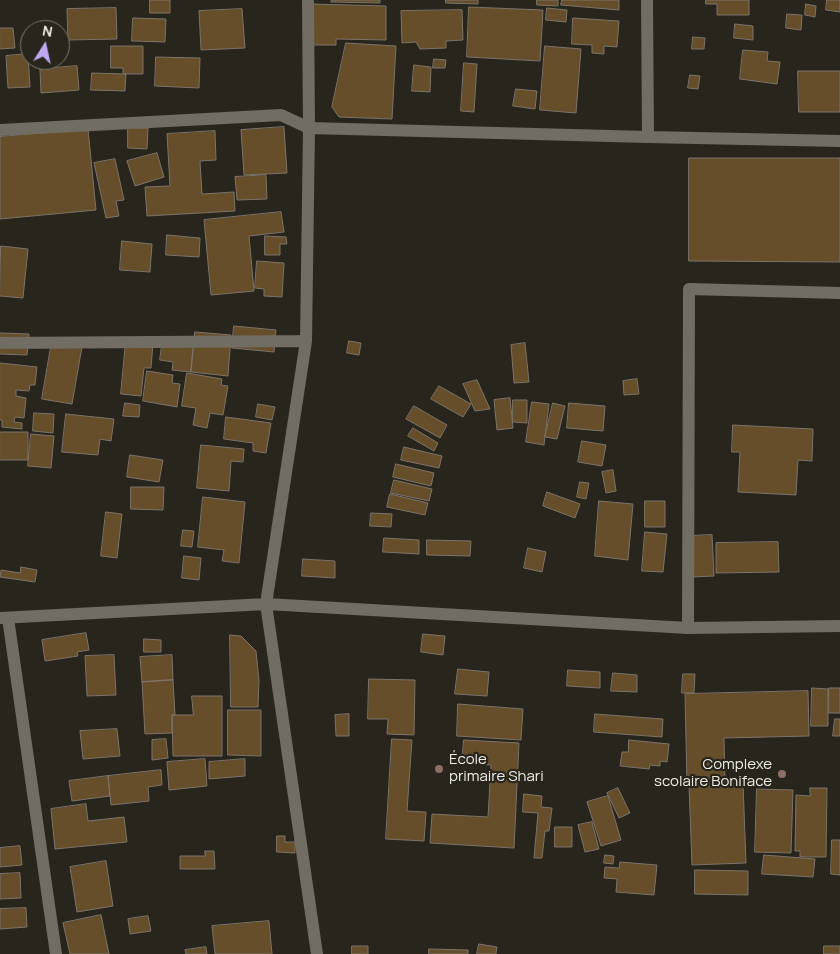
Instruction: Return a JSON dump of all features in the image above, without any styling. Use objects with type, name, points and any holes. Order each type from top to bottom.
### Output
[{"type":"street","points":[[308,0],[309,128],[306,342],[266,604],[317,954]]},
{"type":"street","points":[[647,0],[648,137]]},
{"type":"street","points":[[0,130],[281,115],[309,128],[840,141]]},
{"type":"street","points":[[688,628],[689,289],[840,293]]},
{"type":"street","points":[[0,343],[306,342]]},
{"type":"street","points":[[56,954],[4,618],[266,604],[688,628],[840,626]]},
{"type":"building","points":[[150,0],[170,0],[170,13],[150,13]]},
{"type":"building","points":[[332,0],[380,0],[380,3],[331,2]]},
{"type":"building","points":[[446,0],[478,0],[478,4],[446,3]]},
{"type":"building","points":[[537,0],[558,0],[558,6],[537,5]]},
{"type":"building","points":[[562,0],[619,0],[619,10],[561,5]]},
{"type":"building","points":[[706,0],[749,0],[749,15],[717,15],[717,4],[706,4]]},
{"type":"building","points":[[827,0],[840,0],[840,12],[826,10]]},
{"type":"building","points":[[310,4],[386,6],[386,40],[336,39],[336,45],[311,45]]},
{"type":"building","points":[[806,4],[816,6],[815,17],[805,15]]},
{"type":"building","points":[[469,7],[543,10],[540,61],[467,57]]},
{"type":"building","points":[[116,8],[117,39],[70,40],[70,20],[67,20],[67,9]]},
{"type":"building","points":[[547,8],[567,10],[566,22],[546,20]]},
{"type":"building","points":[[242,9],[245,48],[201,50],[199,11]]},
{"type":"building","points":[[462,10],[463,40],[446,41],[446,48],[420,49],[416,42],[402,43],[401,11]]},
{"type":"building","points":[[787,14],[802,15],[801,30],[786,28]]},
{"type":"building","points":[[133,18],[166,19],[165,42],[132,41]]},
{"type":"building","points":[[573,18],[619,21],[617,47],[604,46],[604,54],[592,53],[592,45],[572,44]]},
{"type":"building","points":[[735,24],[753,26],[753,40],[734,38]]},
{"type":"building","points":[[0,28],[13,28],[15,48],[0,49]]},
{"type":"building","points":[[693,37],[705,38],[704,49],[692,49]]},
{"type":"building","points":[[346,43],[396,46],[392,119],[339,117],[332,107]]},
{"type":"building","points":[[111,46],[143,46],[143,74],[123,74],[123,68],[111,68]]},
{"type":"building","points":[[545,46],[581,49],[576,113],[540,110]]},
{"type":"building","points":[[743,50],[768,52],[767,61],[780,62],[777,84],[740,79]]},
{"type":"building","points":[[20,55],[20,70],[29,70],[30,87],[8,88],[6,56]]},
{"type":"building","points":[[156,57],[200,58],[199,88],[155,86]]},
{"type":"building","points":[[434,59],[446,60],[445,68],[433,68]]},
{"type":"building","points":[[464,63],[477,64],[474,112],[461,111]]},
{"type":"building","points":[[414,65],[431,67],[430,92],[412,91]]},
{"type":"building","points":[[77,66],[79,90],[41,93],[40,70],[70,70],[70,67]]},
{"type":"building","points":[[798,71],[840,71],[840,112],[799,112]]},
{"type":"building","points":[[92,73],[126,74],[125,91],[91,90]]},
{"type":"building","points":[[690,75],[700,76],[698,89],[688,88]]},
{"type":"building","points":[[516,89],[537,91],[535,109],[513,106]]},
{"type":"building","points":[[284,127],[287,173],[244,175],[241,130]]},
{"type":"building","points":[[128,128],[148,128],[147,149],[128,148]]},
{"type":"building","points":[[88,129],[96,210],[0,219],[0,137]]},
{"type":"building","points":[[215,131],[216,160],[200,161],[202,194],[234,192],[235,211],[147,216],[145,187],[170,186],[167,134]]},
{"type":"building","points":[[157,153],[164,177],[135,186],[127,161]]},
{"type":"building","points":[[689,158],[840,158],[840,262],[689,261]]},
{"type":"building","points":[[115,159],[124,200],[116,201],[119,216],[106,218],[94,163]]},
{"type":"building","points":[[266,175],[267,199],[237,200],[235,177]]},
{"type":"building","points":[[281,212],[284,232],[249,236],[254,291],[211,295],[204,220]]},
{"type":"building","points":[[167,235],[200,238],[199,257],[166,255]]},
{"type":"building","points":[[265,236],[286,237],[287,244],[280,244],[280,255],[265,255]]},
{"type":"building","points":[[122,241],[152,244],[150,272],[120,270]]},
{"type":"building","points":[[1,246],[28,249],[23,298],[0,296]]},
{"type":"building","points":[[257,261],[284,263],[282,297],[264,296],[264,289],[255,288]]},
{"type":"building","points":[[234,326],[276,330],[274,352],[232,348]]},
{"type":"building","points":[[195,332],[231,335],[228,376],[191,372]]},
{"type":"building","points":[[0,333],[29,334],[27,355],[0,354]]},
{"type":"building","points":[[163,338],[194,341],[191,372],[172,370],[173,362],[160,360]]},
{"type":"building","points":[[52,341],[82,347],[72,404],[42,399]]},
{"type":"building","points":[[126,341],[153,343],[151,368],[144,368],[141,396],[121,394]]},
{"type":"building","points":[[349,341],[361,343],[359,355],[347,353]]},
{"type":"building","points":[[525,343],[529,382],[514,383],[511,345]]},
{"type":"building","points":[[0,363],[37,367],[35,385],[30,385],[29,391],[16,390],[16,396],[26,398],[24,418],[15,417],[14,422],[22,423],[22,429],[2,427],[2,420],[0,420]]},
{"type":"building","points":[[147,371],[173,375],[172,383],[180,384],[177,407],[143,401]]},
{"type":"building","points":[[187,373],[222,379],[221,385],[228,386],[223,415],[210,413],[207,428],[193,425],[196,408],[182,406]]},
{"type":"building","points":[[637,379],[639,394],[624,395],[623,381]]},
{"type":"building","points":[[477,380],[490,409],[475,411],[463,384]]},
{"type":"building","points":[[439,386],[471,404],[463,417],[431,399]]},
{"type":"building","points":[[510,398],[513,428],[497,430],[494,400]]},
{"type":"building","points":[[513,400],[527,400],[527,423],[513,422]]},
{"type":"building","points":[[532,402],[549,404],[544,445],[526,442]]},
{"type":"building","points":[[125,403],[140,405],[139,417],[123,416]]},
{"type":"building","points":[[553,403],[565,406],[557,439],[545,437]]},
{"type":"building","points":[[569,403],[605,406],[603,431],[567,428]]},
{"type":"building","points":[[258,404],[275,407],[272,420],[256,417]]},
{"type":"building","points":[[414,406],[447,425],[440,438],[406,419]]},
{"type":"building","points":[[34,413],[54,414],[53,433],[33,431]]},
{"type":"building","points":[[66,414],[114,419],[111,441],[100,439],[98,455],[62,452]]},
{"type":"building","points":[[226,417],[271,423],[266,453],[253,451],[253,443],[224,439]]},
{"type":"building","points":[[733,425],[813,429],[812,461],[798,460],[796,495],[738,492],[740,452],[732,452]]},
{"type":"building","points":[[413,428],[438,443],[434,451],[408,436]]},
{"type":"building","points":[[0,432],[28,432],[28,460],[0,460]]},
{"type":"building","points":[[31,434],[54,436],[51,468],[28,466]]},
{"type":"building","points":[[582,441],[606,445],[602,466],[578,462]]},
{"type":"building","points":[[201,445],[244,449],[243,462],[231,461],[229,491],[197,488]]},
{"type":"building","points":[[404,447],[442,456],[439,468],[401,460]]},
{"type":"building","points":[[130,455],[163,460],[159,482],[127,477]]},
{"type":"building","points":[[396,464],[434,473],[431,486],[393,477]]},
{"type":"building","points":[[613,470],[616,491],[606,493],[602,472]]},
{"type":"building","points":[[394,480],[432,489],[429,501],[391,493]]},
{"type":"building","points":[[580,482],[589,483],[586,499],[577,497]]},
{"type":"building","points":[[131,487],[164,487],[163,510],[131,509]]},
{"type":"building","points":[[547,492],[580,504],[575,518],[543,506]]},
{"type":"building","points":[[390,494],[428,503],[425,515],[387,507]]},
{"type":"building","points":[[203,497],[245,502],[239,563],[222,561],[224,550],[198,547]]},
{"type":"building","points":[[599,501],[633,504],[628,560],[595,556]]},
{"type":"building","points":[[645,501],[665,501],[665,527],[645,527]]},
{"type":"building","points":[[106,512],[122,514],[117,558],[101,556]]},
{"type":"building","points":[[371,513],[392,514],[391,527],[370,526]]},
{"type":"building","points":[[183,530],[194,531],[192,547],[181,546]]},
{"type":"building","points":[[645,532],[667,534],[663,572],[642,571]]},
{"type":"building","points":[[712,535],[714,576],[692,577],[689,536]]},
{"type":"building","points":[[384,538],[419,540],[419,554],[383,552]]},
{"type":"building","points":[[427,540],[471,541],[470,556],[427,555]]},
{"type":"building","points":[[778,542],[779,572],[716,573],[716,543]]},
{"type":"building","points":[[528,548],[546,552],[542,572],[524,568]]},
{"type":"building","points":[[184,556],[201,558],[199,580],[182,578]]},
{"type":"building","points":[[303,559],[335,561],[335,578],[302,576]]},
{"type":"building","points":[[21,567],[37,570],[35,582],[0,577],[1,570],[20,573]]},
{"type":"building","points":[[86,633],[89,650],[77,652],[78,656],[45,661],[42,640]]},
{"type":"building","points":[[423,634],[445,636],[443,655],[421,652]]},
{"type":"building","points":[[230,635],[241,636],[256,651],[259,681],[258,707],[231,707]]},
{"type":"building","points":[[144,639],[161,640],[161,652],[144,652]]},
{"type":"building","points":[[114,655],[116,695],[87,696],[85,656]]},
{"type":"building","points":[[172,655],[173,680],[142,682],[140,657]]},
{"type":"building","points":[[458,669],[489,672],[487,696],[455,694]]},
{"type":"building","points":[[568,670],[600,672],[600,688],[567,686]]},
{"type":"building","points":[[613,673],[637,675],[637,692],[611,691]]},
{"type":"building","points":[[683,674],[695,674],[694,693],[682,693]]},
{"type":"building","points":[[369,679],[415,680],[414,735],[387,734],[388,719],[368,719]]},
{"type":"building","points":[[173,680],[175,715],[172,715],[172,733],[145,734],[142,682]]},
{"type":"building","points":[[812,688],[828,689],[828,726],[811,726]]},
{"type":"building","points":[[829,688],[840,688],[840,713],[829,713]]},
{"type":"building","points":[[808,691],[809,736],[724,738],[725,782],[687,784],[685,694]]},
{"type":"building","points":[[192,696],[222,696],[222,756],[173,756],[172,715],[193,715]]},
{"type":"building","points":[[458,704],[523,709],[521,740],[457,736]]},
{"type":"building","points":[[228,710],[261,710],[261,756],[228,755]]},
{"type":"building","points":[[349,714],[349,736],[336,736],[335,715]]},
{"type":"building","points":[[595,714],[663,719],[662,737],[594,732]]},
{"type":"building","points":[[835,719],[840,719],[840,736],[833,736]]},
{"type":"building","points":[[117,729],[120,756],[83,759],[80,731]]},
{"type":"building","points":[[166,739],[168,758],[152,760],[152,740]]},
{"type":"building","points":[[392,739],[412,740],[407,811],[426,812],[424,841],[386,839]]},
{"type":"building","points":[[464,740],[519,743],[514,848],[430,843],[432,814],[488,817],[491,765],[462,763]]},
{"type":"building","points":[[629,740],[669,744],[667,762],[660,761],[660,766],[650,765],[649,769],[620,766],[622,752],[628,752]]},
{"type":"building","points":[[205,759],[207,786],[169,790],[167,762]]},
{"type":"building","points":[[245,759],[245,776],[209,779],[209,762]]},
{"type":"building","points":[[161,770],[162,785],[148,787],[149,801],[111,805],[108,776]]},
{"type":"building","points":[[108,776],[110,796],[72,801],[69,781]]},
{"type":"building","points":[[743,783],[746,863],[692,865],[689,785]]},
{"type":"building","points":[[618,788],[630,813],[619,818],[607,793]]},
{"type":"building","points":[[810,788],[827,788],[826,857],[800,857],[800,851],[795,851],[796,795],[810,796]]},
{"type":"building","points":[[757,789],[793,790],[791,853],[755,852]]},
{"type":"building","points":[[524,794],[542,796],[541,807],[552,808],[549,831],[545,831],[542,858],[534,858],[538,813],[523,812]]},
{"type":"building","points":[[608,796],[621,840],[601,846],[587,802]]},
{"type":"building","points":[[86,804],[88,821],[124,817],[127,842],[55,849],[51,809]]},
{"type":"building","points":[[592,822],[599,849],[585,852],[578,825]]},
{"type":"building","points":[[555,827],[572,827],[572,847],[555,847]]},
{"type":"building","points":[[277,836],[285,836],[285,842],[295,842],[295,853],[277,852]]},
{"type":"building","points":[[832,840],[840,840],[840,875],[831,874]]},
{"type":"building","points":[[20,846],[22,865],[0,867],[0,848]]},
{"type":"building","points":[[205,851],[214,851],[215,869],[180,869],[180,856],[205,856]]},
{"type":"building","points":[[605,855],[614,856],[613,864],[604,863]]},
{"type":"building","points":[[764,855],[815,859],[813,877],[762,874]]},
{"type":"building","points":[[106,861],[113,906],[77,912],[70,867]]},
{"type":"building","points":[[620,862],[657,865],[654,895],[616,892],[617,879],[604,878],[605,867],[619,868]]},
{"type":"building","points":[[695,870],[748,871],[748,895],[695,894]]},
{"type":"building","points":[[20,873],[21,898],[0,899],[0,874]]},
{"type":"building","points":[[26,908],[27,927],[0,929],[0,909]]},
{"type":"building","points":[[101,915],[109,954],[70,954],[63,923]]},
{"type":"building","points":[[148,916],[151,931],[130,934],[128,919]]},
{"type":"building","points":[[269,921],[272,954],[215,954],[212,926]]},
{"type":"building","points":[[479,944],[497,947],[496,954],[477,954]]},
{"type":"building","points":[[352,946],[368,946],[368,954],[352,954]]},
{"type":"building","points":[[824,946],[840,946],[840,954],[824,954]]},
{"type":"building","points":[[206,947],[207,954],[186,954],[185,950]]},
{"type":"building","points":[[429,949],[468,950],[468,954],[429,954]]},
{"type":"place","name":"École primaire Shari","points":[[439,769]]},
{"type":"place","name":"Complexe scolaire Boniface","points":[[782,774]]}]
